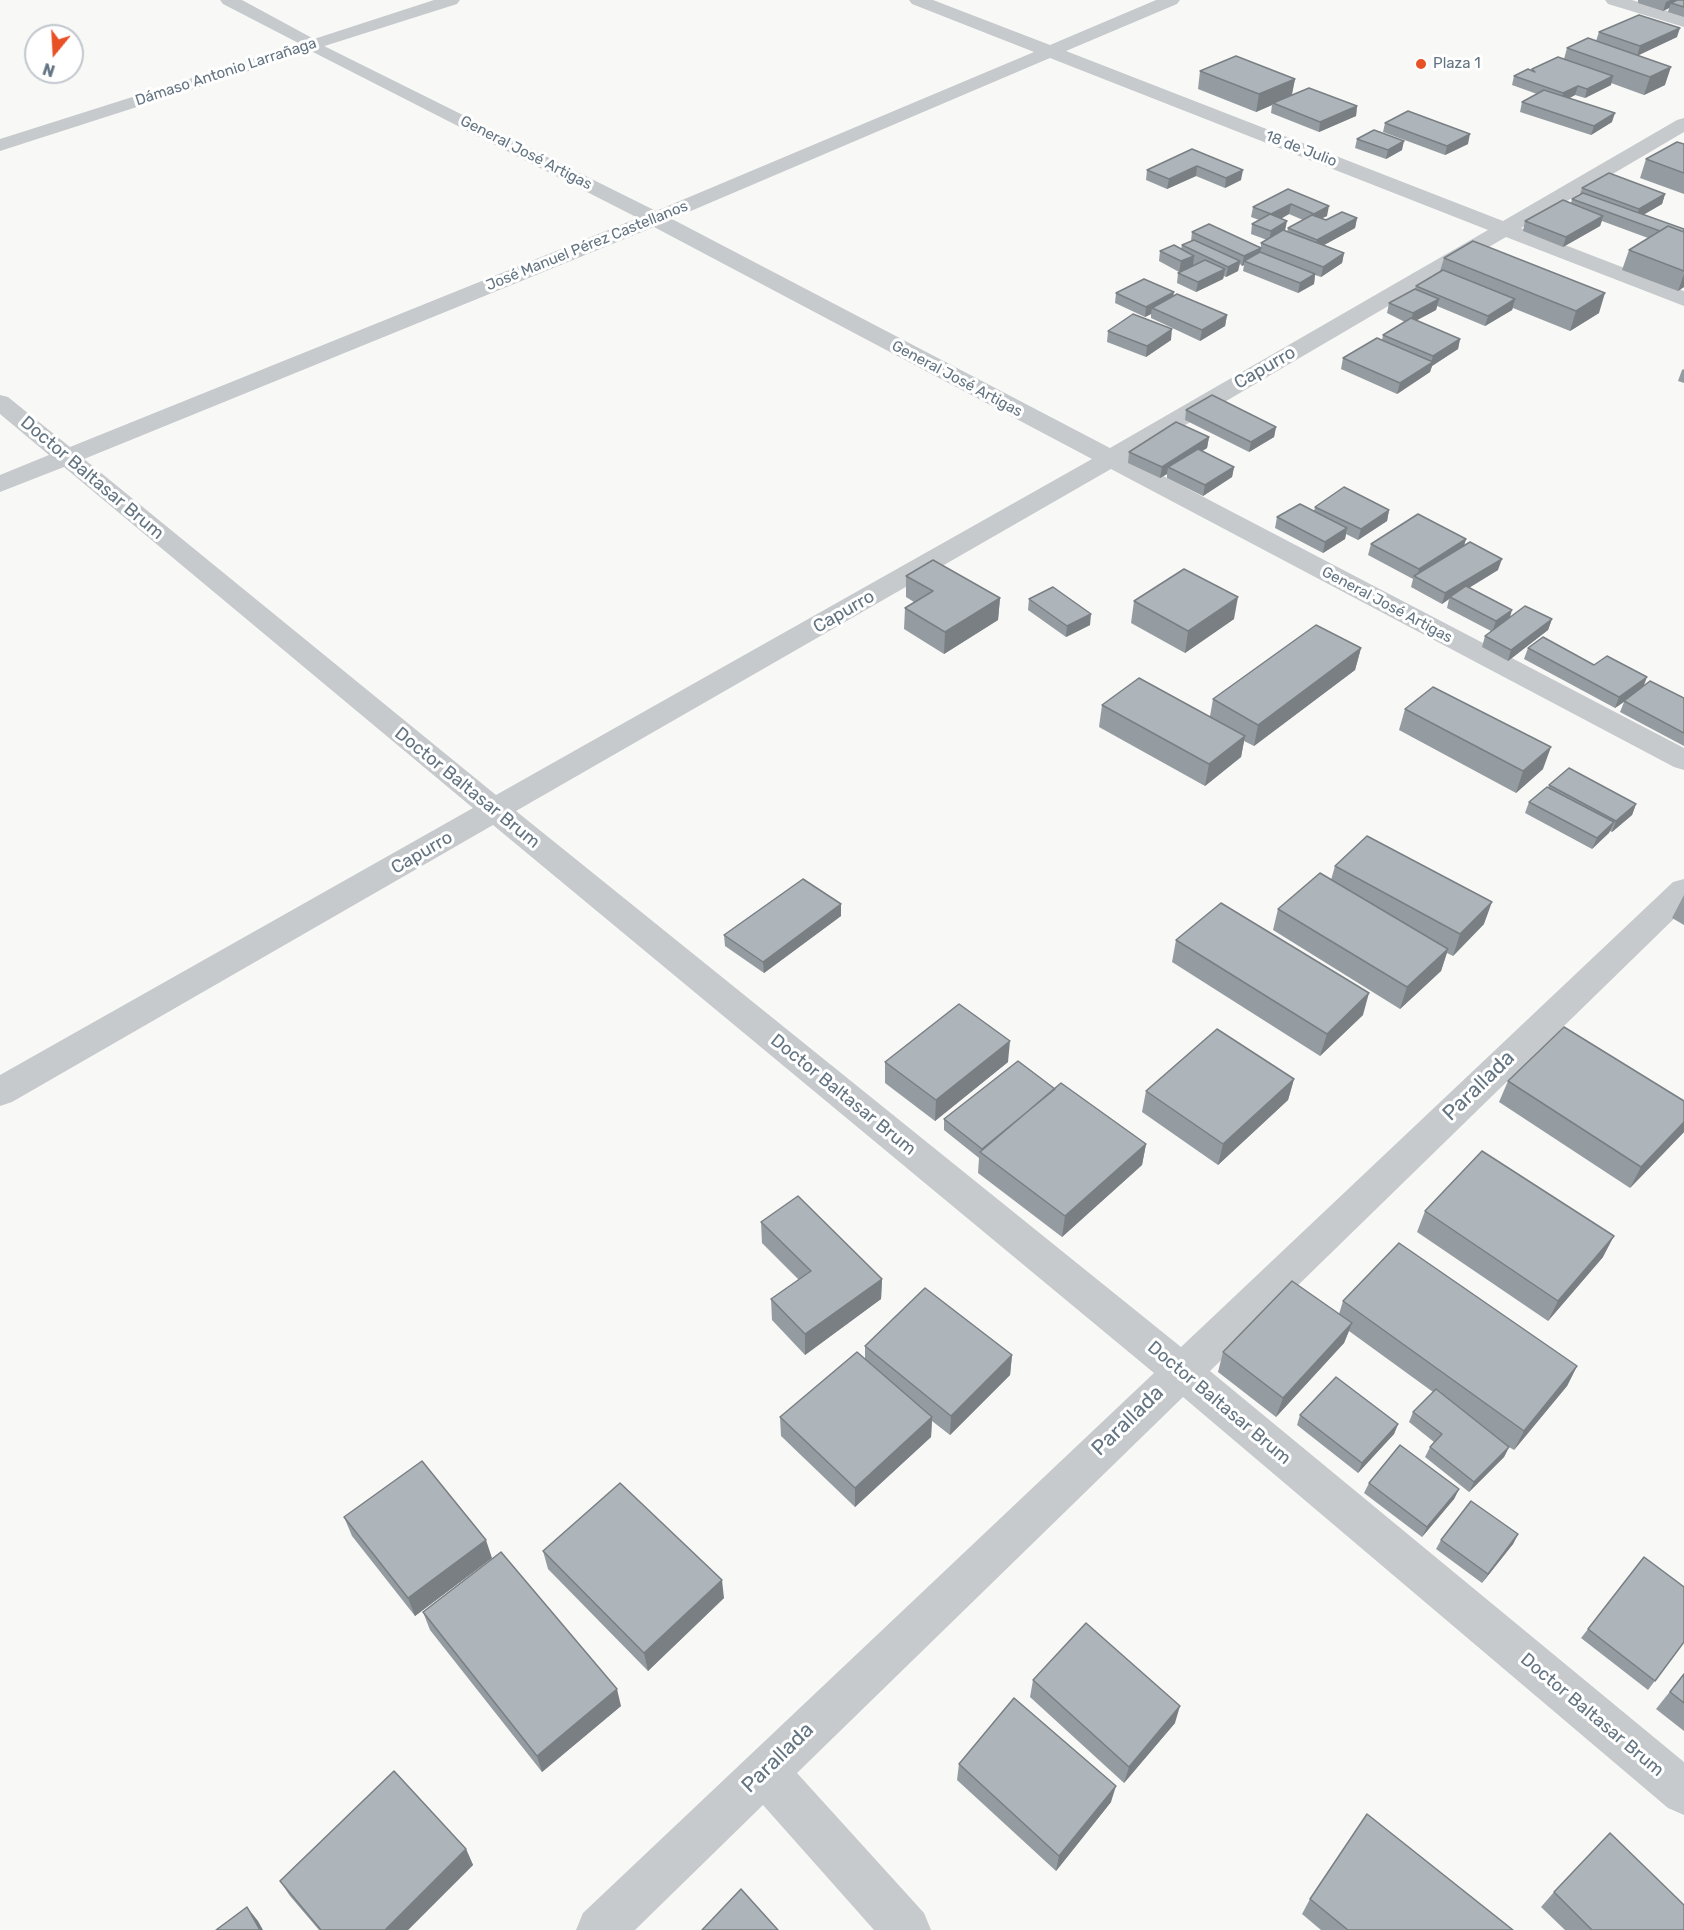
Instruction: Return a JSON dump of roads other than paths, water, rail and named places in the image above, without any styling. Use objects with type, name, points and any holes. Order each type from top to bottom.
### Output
[{"type":"street","name":"General José Artigas","points":[[228,0],[655,219],[1684,760]]},
{"type":"street","name":"Dámaso Antonio Larrañaga","points":[[0,145],[451,0]]},
{"type":"street","name":"18 de Julio","points":[[918,0],[1684,299]]},
{"type":"street","name":"José Manuel Pérez Castellanos","points":[[0,484],[655,219],[1171,0]]},
{"type":"street","points":[[1614,0],[1684,22]]},
{"type":"street","name":"Capurro","points":[[0,1092],[1110,459],[1684,124]]},
{"type":"street","name":"Doctor Baltasar Brum","points":[[0,402],[1181,1371],[1684,1792]]},
{"type":"street","name":"Parallada","points":[[600,1930],[1684,890]]},
{"type":"street","points":[[764,1772],[907,1930]]},
{"type":"place","name":"Plaza 1","points":[[1421,64]]}]
